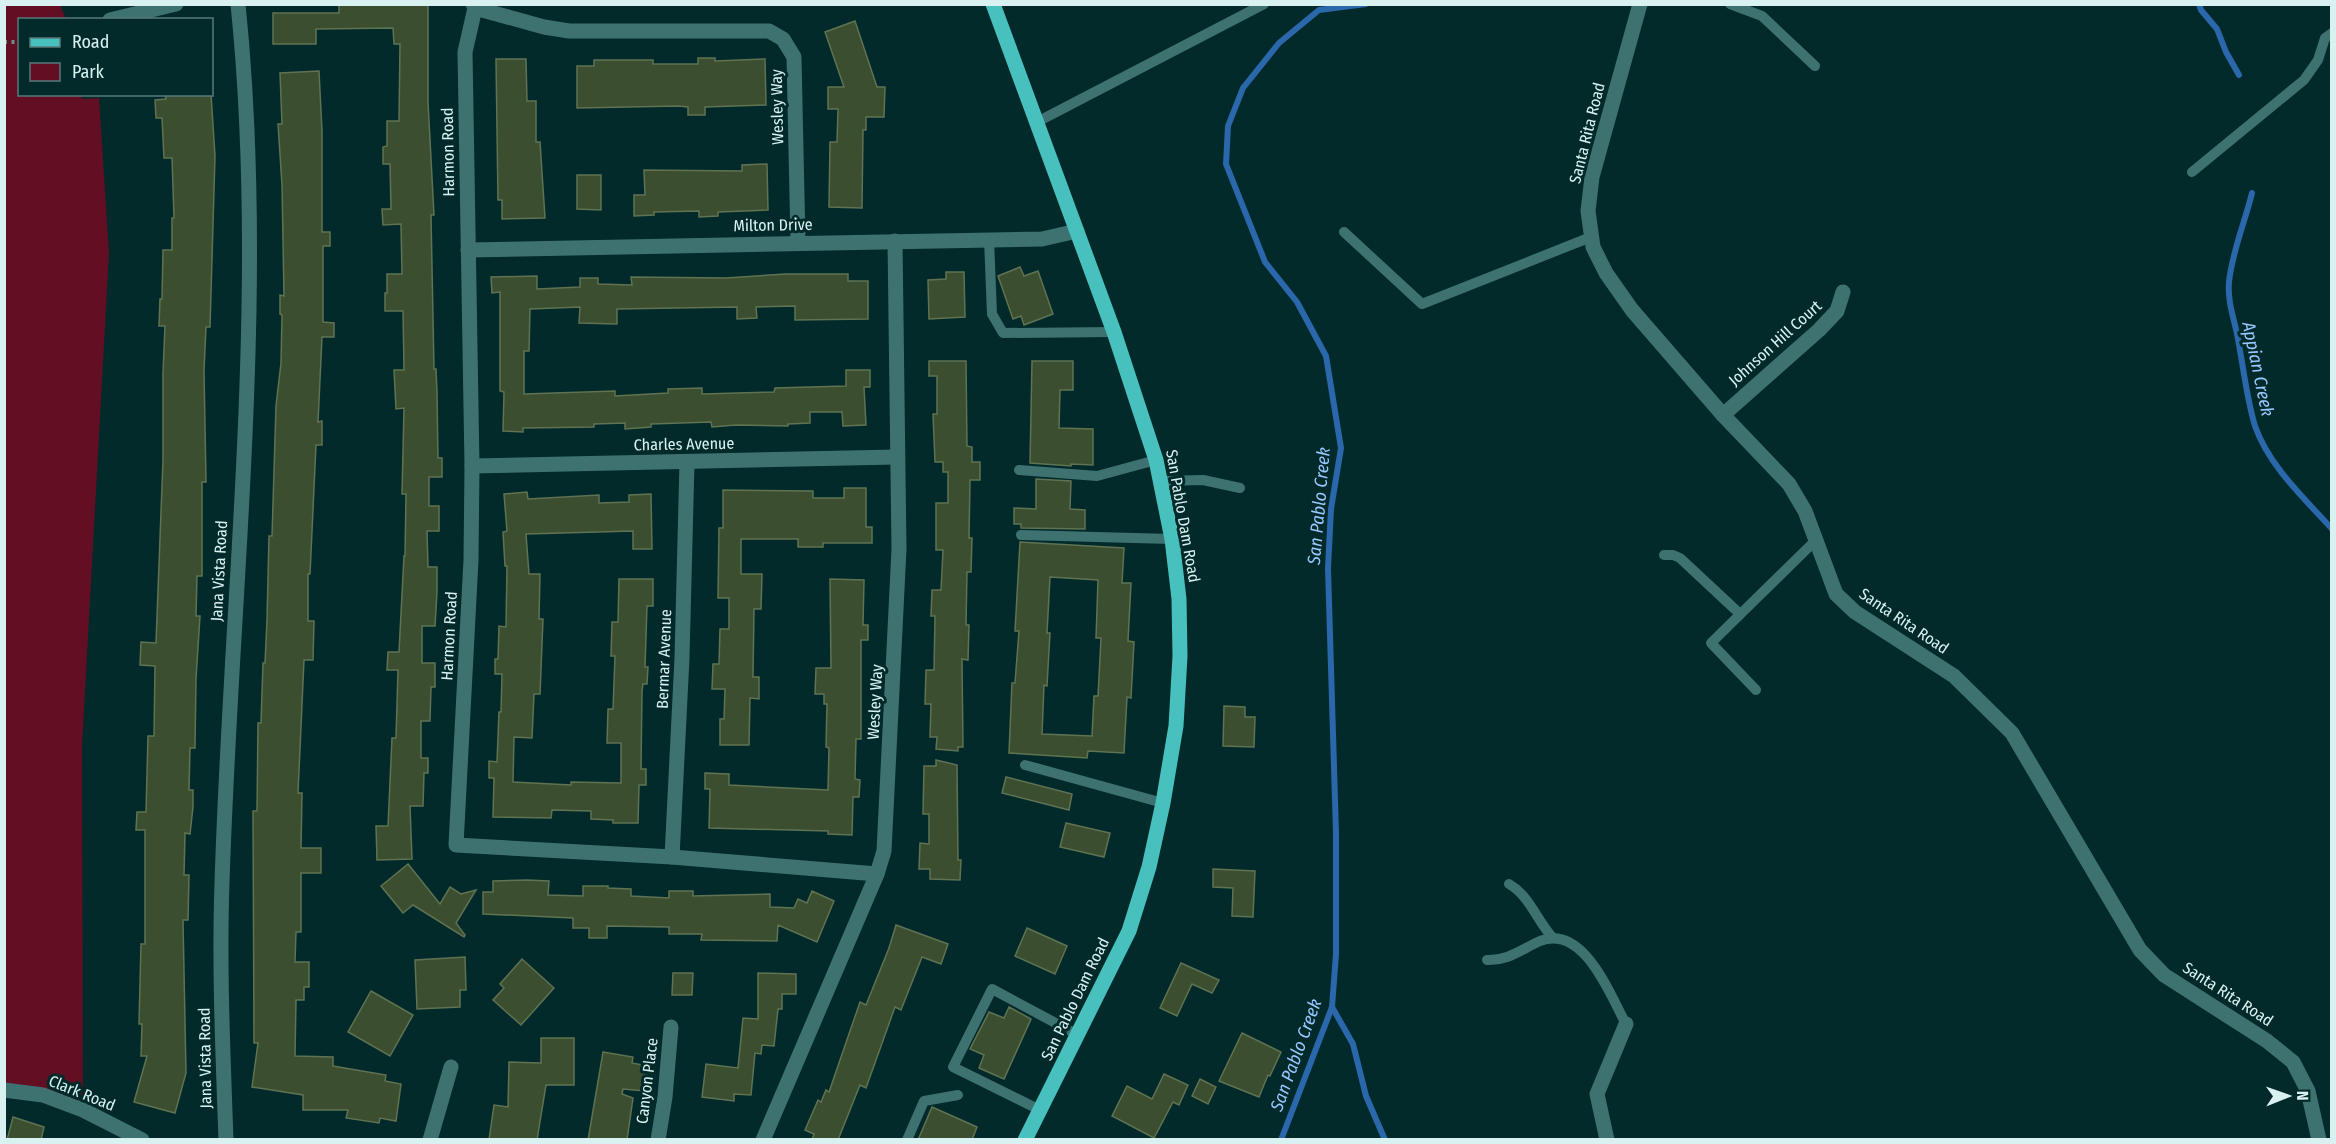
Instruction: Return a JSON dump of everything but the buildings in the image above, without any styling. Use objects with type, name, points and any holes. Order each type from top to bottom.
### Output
[{"type":"main road","name":"San Pablo Dam Road","points":[[993,4],[1114,332],[1156,460],[1172,539],[1179,599],[1180,656],[1176,726],[1149,867],[1128,931],[1025,1140]]},
{"type":"street","points":[[118,18],[176,4]]},
{"type":"street","name":"Jana Vista Road","points":[[226,1140],[222,1021],[222,884],[250,318],[250,177],[246,82],[238,4]]},
{"type":"street","name":"Santa Rita Road","points":[[1640,4],[1593,166],[1588,211],[1591,237],[1593,247],[1606,273],[1632,310],[1722,415],[1789,484],[1804,511],[1836,594],[1855,612],[1953,676],[2012,733],[2140,950],[2164,975],[2267,1041],[2293,1062],[2308,1091],[2319,1140]]},
{"type":"street","name":"Wesley Way","points":[[474,6],[543,27],[569,31],[769,31],[783,39],[794,57],[798,243]]},
{"type":"street","name":"Harmon Road","points":[[474,6],[465,52],[472,466],[471,561],[456,846],[672,857],[877,874]]},
{"type":"street","name":"Milton Drive","points":[[468,250],[1042,239],[1077,231]]},
{"type":"street","name":"Wesley Way","points":[[763,1140],[877,874],[884,851],[900,549],[895,241]]},
{"type":"street","name":"Johnson Hill Court","points":[[1722,415],[1819,330],[1837,311],[1843,292]]},
{"type":"street","name":"Charles Avenue","points":[[472,466],[897,457]]},
{"type":"street","name":"Bermar Avenue","points":[[672,857],[682,658],[687,462]]},
{"type":"street","points":[[1607,1140],[1597,1094],[1626,1024]]},
{"type":"street","name":"Canyon Place","points":[[658,1140],[665,1097],[671,1027]]},
{"type":"street","points":[[430,1140],[451,1067]]},
{"type":"street","name":"Clark Road","points":[[4,1090],[43,1095],[83,1110],[142,1140]]},
{"type":"lane","points":[[1037,122],[1264,4]]},
{"type":"lane","points":[[1730,4],[1762,16],[1815,66]]},
{"type":"lane","points":[[2192,172],[2304,80],[2318,60],[2325,38],[2331,33]]},
{"type":"lane","points":[[1344,232],[1422,304],[1591,237]]},
{"type":"lane","points":[[989,239],[992,314],[1003,333],[1114,332]]},
{"type":"lane","points":[[1019,470],[1097,476],[1156,460]]},
{"type":"lane","points":[[1161,481],[1203,480],[1240,488]]},
{"type":"lane","points":[[1021,535],[1172,539]]},
{"type":"lane","points":[[1756,690],[1712,643],[1815,541]]},
{"type":"lane","points":[[1664,555],[1680,558],[1740,614]]},
{"type":"lane","points":[[1025,765],[1163,803]]},
{"type":"lane","points":[[1509,884],[1520,891],[1553,938]]},
{"type":"lane","points":[[1487,960],[1511,956],[1536,943],[1553,938],[1572,943],[1591,962],[1626,1024]]},
{"type":"lane","points":[[1040,1110],[953,1067],[992,989],[1078,1035]]},
{"type":"lane","points":[[907,1140],[924,1101],[958,1095]]},
{"type":"green space","points":[[5,5],[60,5],[66,18],[18,18],[18,96],[99,98],[109,253],[82,746],[83,1110],[5,1090]]},
{"type":"waterway","name":"San Pablo Creek","points":[[1281,1140],[1332,1007],[1336,954],[1336,833],[1328,568],[1331,509],[1341,448],[1326,356],[1297,302],[1265,262],[1226,164],[1228,126],[1243,88],[1279,43],[1319,10],[1366,4]]},
{"type":"waterway","name":"Appian Creek","points":[[2199,4],[2201,10],[2217,29],[2226,52],[2239,75]]},
{"type":"waterway","name":"Appian Creek","points":[[2252,193],[2229,282],[2230,306],[2252,416],[2261,441],[2278,468],[2332,529]]},
{"type":"waterway","points":[[1332,1007],[1353,1044],[1366,1096],[1385,1140]]}]
